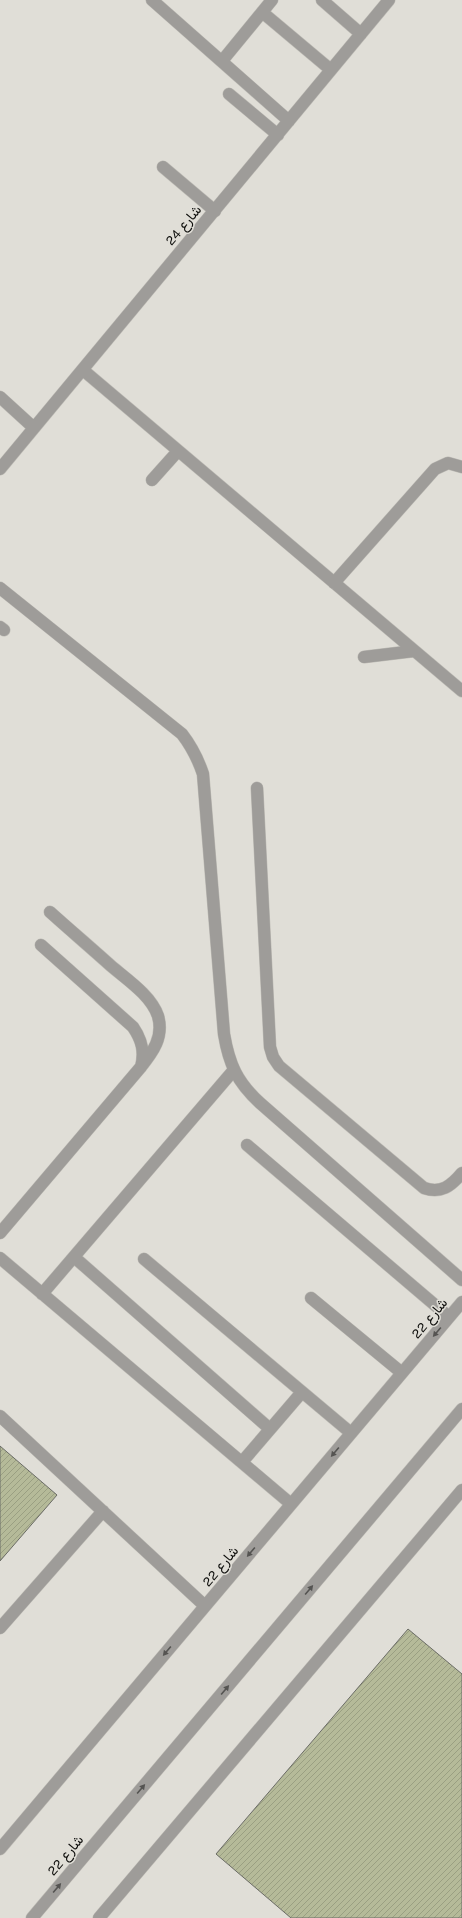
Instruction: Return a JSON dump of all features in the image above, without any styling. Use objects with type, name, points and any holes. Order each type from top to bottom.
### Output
[{"type":"street","points":[[152,0],[289,121]]},
{"type":"street","points":[[222,61],[272,0]]},
{"type":"street","points":[[322,0],[361,34]]},
{"type":"street","name":"شارع 24","points":[[0,469],[389,0]]},
{"type":"street","points":[[262,12],[332,70]]},
{"type":"street","points":[[229,94],[278,135]]},
{"type":"street","points":[[163,167],[215,211]]},
{"type":"street","points":[[83,370],[414,651],[460,686]]},
{"type":"street","points":[[0,398],[34,428]]},
{"type":"street","points":[[152,480],[178,450]]},
{"type":"street","points":[[334,583],[435,470],[448,463],[462,467]]},
{"type":"street","points":[[0,588],[182,734],[192,746],[199,760],[203,774],[224,1034],[227,1053],[234,1071],[249,1093],[462,1280]]},
{"type":"street","points":[[364,657],[414,651]]},
{"type":"street","points":[[257,788],[270,1047],[273,1057],[283,1069],[424,1188],[431,1191],[445,1189],[462,1173]]},
{"type":"street","points":[[0,1233],[155,1050],[159,1039],[160,1027],[158,1015],[145,996],[50,912]]},
{"type":"street","points":[[41,945],[133,1027],[140,1036],[143,1046],[144,1058],[140,1068]]},
{"type":"street","points":[[42,1294],[234,1071]]},
{"type":"street","points":[[247,1145],[449,1317]]},
{"type":"street","points":[[0,1258],[291,1504]]},
{"type":"street","points":[[74,1258],[270,1429]]},
{"type":"street","points":[[144,1259],[351,1434]]},
{"type":"street","points":[[311,1298],[402,1373]]},
{"type":"street","name":"شارع 22","points":[[0,1849],[462,1302]]},
{"type":"street","points":[[242,1462],[302,1392]]},
{"type":"street","name":"شارع 22","points":[[32,1918],[462,1409]]},
{"type":"street","points":[[0,1416],[205,1606]]},
{"type":"street","points":[[99,1918],[462,1490]]},
{"type":"street","points":[[0,1628],[102,1511]]},
{"type":"building","points":[[0,1446],[57,1495],[0,1561]]},
{"type":"building","points":[[408,1629],[462,1674],[462,1918],[291,1918],[216,1854]]}]
